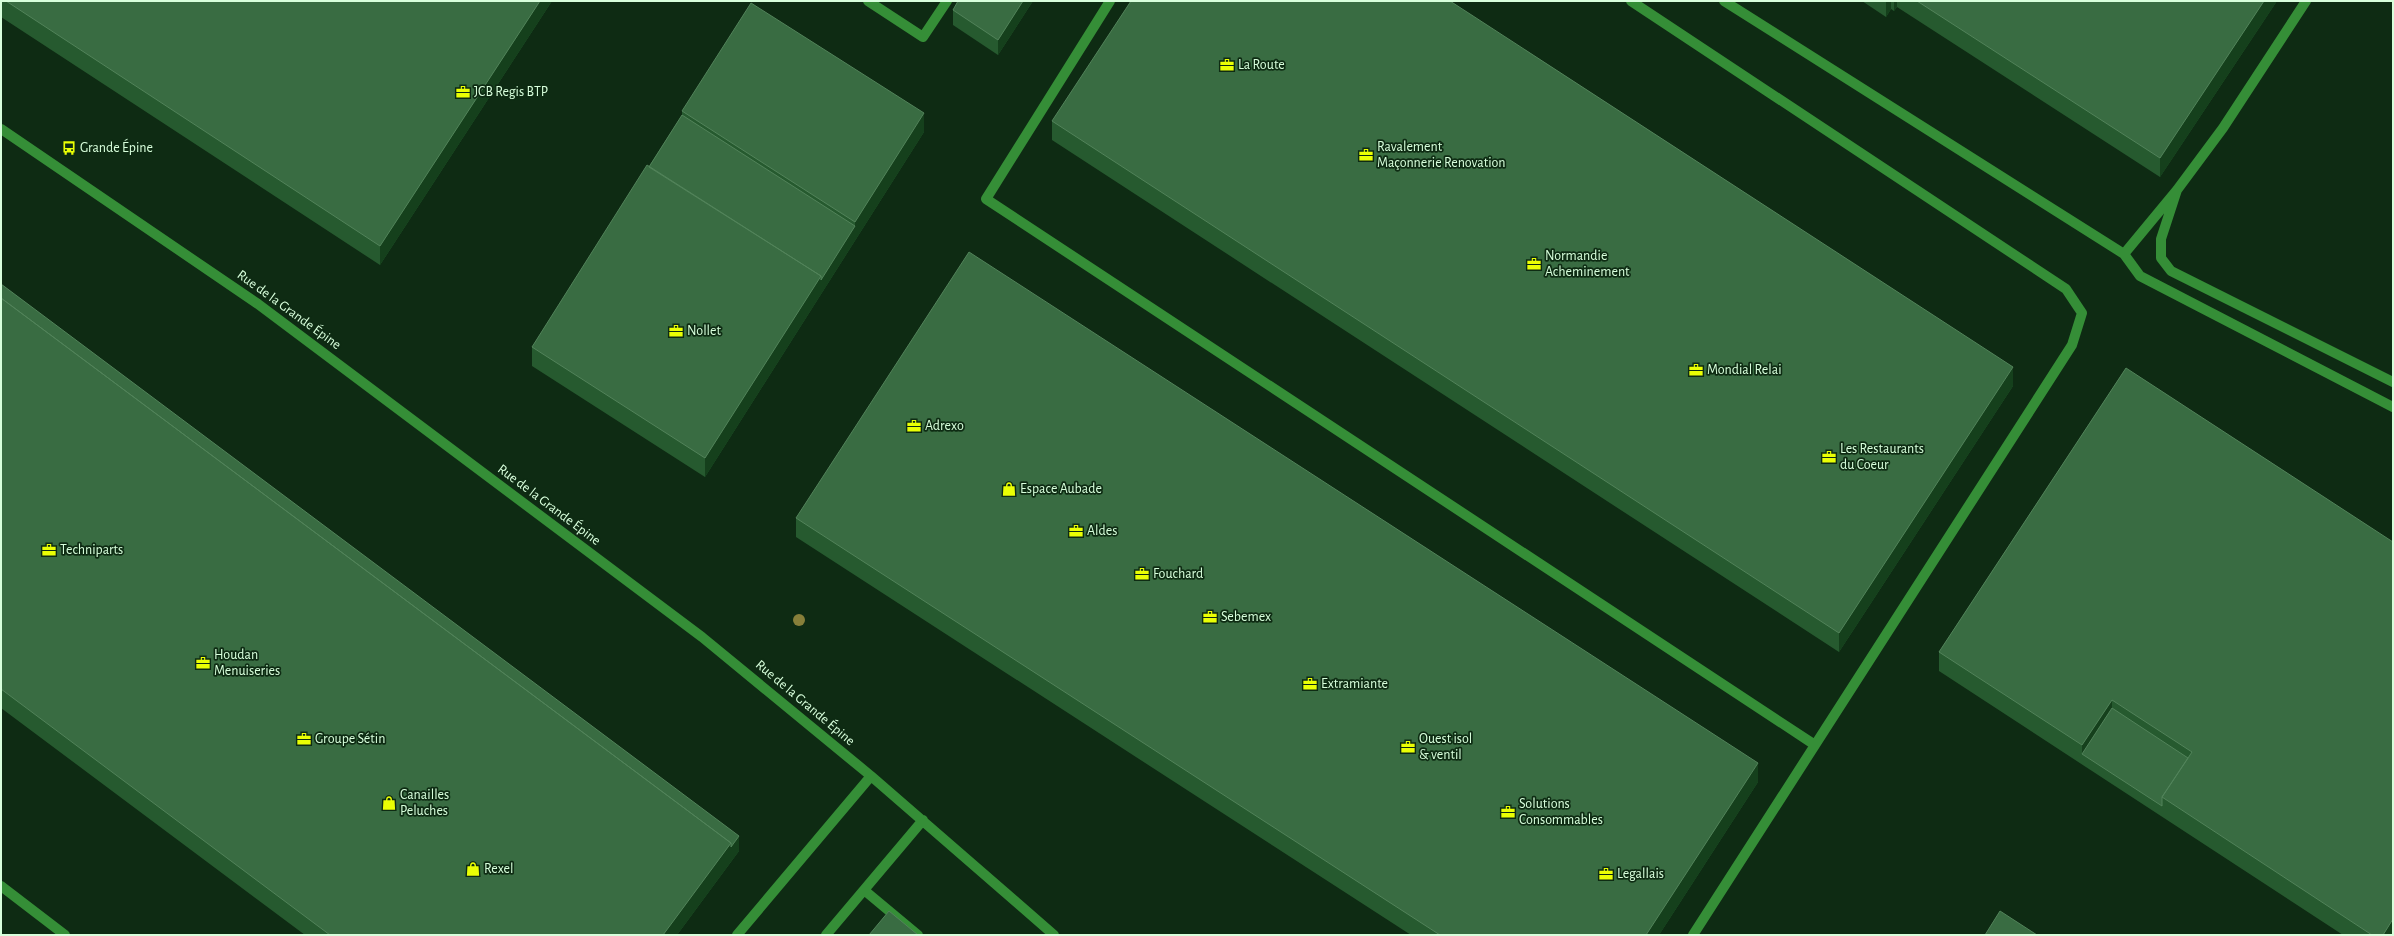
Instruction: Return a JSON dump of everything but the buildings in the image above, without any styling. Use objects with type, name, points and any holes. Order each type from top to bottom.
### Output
[{"type":"street","points":[[868,1],[923,37],[948,1]]},
{"type":"street","points":[[1110,1],[986,199],[1815,745]]},
{"type":"street","points":[[1631,1],[2066,289],[2082,313],[2072,345],[1693,935]]},
{"type":"street","points":[[1724,1],[2124,254],[2140,276],[2393,407]]},
{"type":"street","points":[[2124,254],[2177,190],[2223,128],[2306,1]]},
{"type":"street","name":"Rue de la Grande Épine","points":[[1,129],[258,304],[386,398],[702,637],[923,820],[1054,935]]},
{"type":"street","points":[[2177,190],[2161,239],[2161,258],[2171,271],[2393,382]]},
{"type":"street","points":[[737,935],[871,776]]},
{"type":"street","points":[[826,935],[923,820]]},
{"type":"street","points":[[1,886],[65,935]]},
{"type":"street","points":[[864,890],[918,935]]},
{"type":"place","name":"La Route","points":[[1227,65]]},
{"type":"place","name":"JCB Regis BTP","points":[[463,92]]},
{"type":"place","name":"Grande Épine","points":[[69,148]]},
{"type":"place","name":"Ravalement Maçonnerie Renovation","points":[[1366,155]]},
{"type":"place","name":"Normandie Acheminement","points":[[1534,264]]},
{"type":"place","name":"Nollet","points":[[676,331]]},
{"type":"place","name":"Mondial Relai","points":[[1696,370]]},
{"type":"place","name":"Adrexo","points":[[914,426]]},
{"type":"place","name":"Les Restaurants du Coeur","points":[[1829,457]]},
{"type":"place","name":"Espace Aubade","points":[[1009,489]]},
{"type":"place","name":"Aldes","points":[[1076,531]]},
{"type":"place","name":"Techniparts","points":[[49,550]]},
{"type":"place","name":"Fouchard","points":[[1142,574]]},
{"type":"place","name":"Sebemex","points":[[1210,617]]},
{"type":"place","name":"Houdan Menuiseries","points":[[203,663]]},
{"type":"place","name":"Extramiante","points":[[1310,684]]},
{"type":"place","name":"Groupe Sétin","points":[[304,739]]},
{"type":"place","name":"Ouest isol & ventil","points":[[1408,747]]},
{"type":"place","name":"Canailles Peluches","points":[[389,803]]},
{"type":"place","name":"Solutions Consommables","points":[[1508,812]]},
{"type":"place","name":"Rexel","points":[[473,869]]},
{"type":"place","name":"Legallais","points":[[1606,874]]}]
